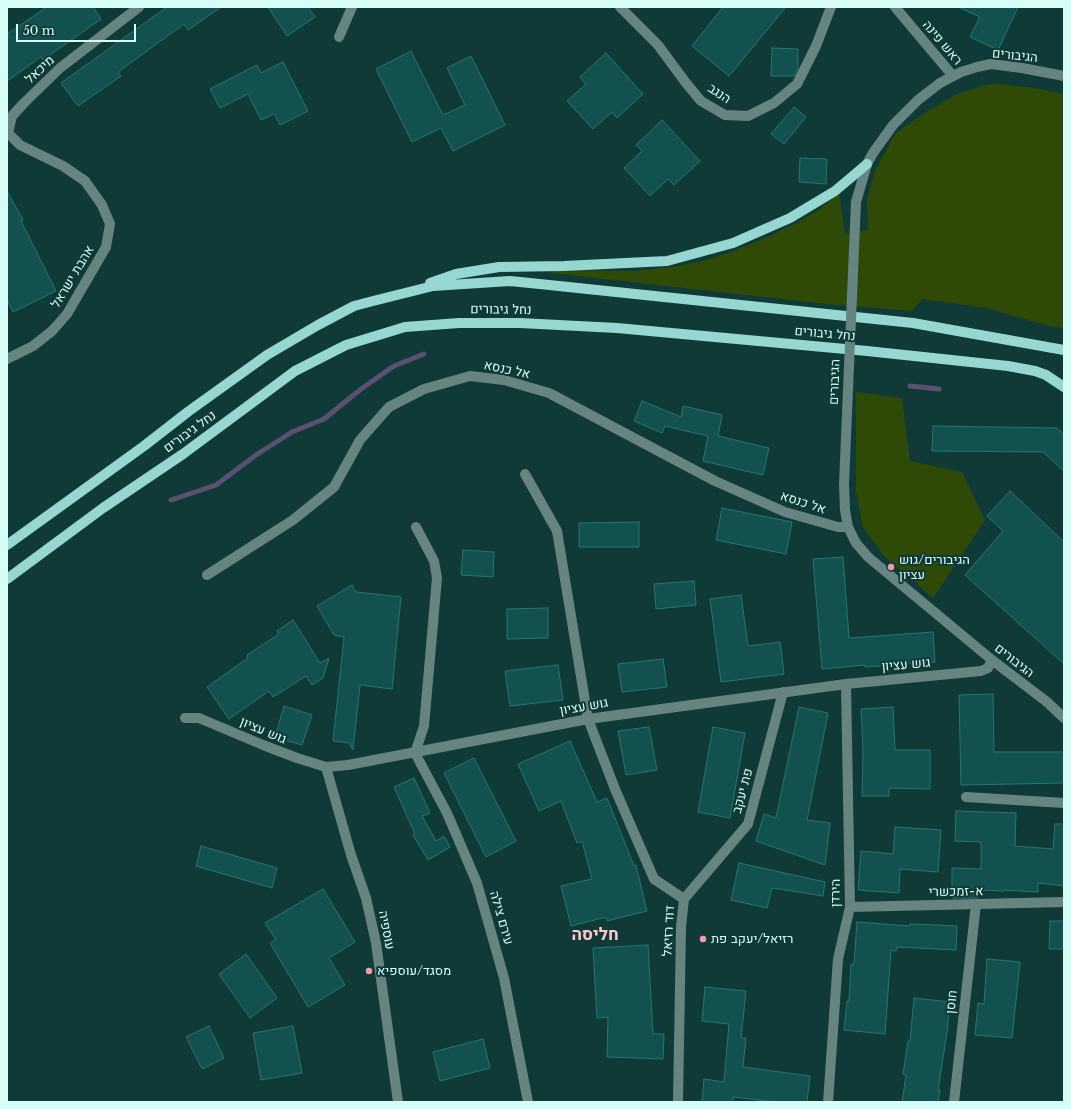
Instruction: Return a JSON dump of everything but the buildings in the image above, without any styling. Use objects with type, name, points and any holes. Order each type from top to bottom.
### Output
[{"type":"main road","points":[[373,301],[456,274],[499,267],[564,266],[667,261],[733,243],[790,218],[836,191],[867,164]]},
{"type":"main road","name":"נחל גיבורים","points":[[7,545],[144,446],[189,410],[267,355],[354,306],[433,286],[510,281],[913,323],[1064,350]]},
{"type":"main road","name":"נחל גיבורים","points":[[7,579],[103,508],[183,454],[295,371],[346,345],[405,327],[459,323],[520,323],[617,328],[867,351],[1008,366],[1035,371],[1064,387]]},
{"type":"street","name":"מיכאל","points":[[8,133],[12,116],[60,68],[139,7]]},
{"type":"street","points":[[339,37],[352,7]]},
{"type":"street","name":"הנגב","points":[[620,7],[658,45],[701,101],[725,115],[748,116],[774,102],[797,84],[816,46],[831,7]]},
{"type":"street","name":"ראש פינה","points":[[895,7],[953,76]]},
{"type":"street","name":"הגיבורים","points":[[1064,76],[991,64],[977,67],[953,76],[940,83],[918,100],[893,124],[867,164],[856,202],[844,484],[845,510],[848,527],[856,543],[868,556],[992,660],[1047,702],[1064,718]]},
{"type":"street","name":"אהבת ישראל","points":[[7,359],[34,346],[52,331],[67,314],[106,246],[110,224],[102,205],[85,181],[63,166],[20,145],[8,133]]},
{"type":"street","name":"אל כנסא","points":[[207,576],[293,520],[334,487],[360,440],[390,407],[424,389],[470,376],[504,380],[549,393],[715,481],[785,512],[838,527],[848,527]]},
{"type":"street","name":"דוד רזיאל","points":[[525,474],[557,531],[588,719],[654,879],[684,899],[681,927],[678,1102]]},
{"type":"street","points":[[415,752],[424,726],[437,578],[434,561],[416,527]]},
{"type":"street","name":"גוש עציון","points":[[185,718],[199,718],[263,746],[326,767],[348,765],[588,719],[846,684],[981,671],[988,668],[992,660]]},
{"type":"street","name":"הירדן","points":[[828,1102],[838,960],[850,907],[846,684]]},
{"type":"street","name":"פת יעקב","points":[[684,899],[748,824],[783,692]]},
{"type":"street","name":"עירם צילה","points":[[415,752],[447,813],[477,883],[504,978],[528,1102]]},
{"type":"street","name":"עוספיה","points":[[326,767],[351,855],[366,898],[376,943],[398,1102]]},
{"type":"street","points":[[966,797],[1064,803]]},
{"type":"street","name":"א-זמכשרי","points":[[850,907],[1064,902]]},
{"type":"street","name":"חוסן","points":[[954,1102],[976,904]]},
{"type":"green space","points":[[994,83],[1041,89],[1064,94],[1064,328],[1049,326],[986,308],[922,299],[912,311],[827,304],[551,273],[551,270],[634,271],[672,267],[703,261],[731,252],[770,236],[820,209],[839,194],[845,234],[868,230],[867,199],[875,171],[895,134],[929,110],[959,93]]},
{"type":"green space","points":[[856,392],[902,398],[910,461],[962,472],[985,520],[933,598],[883,555],[863,527],[856,492]]},
{"type":"waterway","points":[[171,500],[216,485],[256,455],[292,432],[324,419],[361,389],[394,366],[424,354]]},
{"type":"waterway","points":[[910,386],[939,389]]},
{"type":"place","name":"הגיבורים/גוש עציון","points":[[891,567]]},
{"type":"place","name":"רזיאל/יעקב פת","points":[[703,939]]},
{"type":"place","name":"מסגד/עוספיא","points":[[369,971]]},
{"type":"district","name":"חליסה","points":[[595,935]]}]
